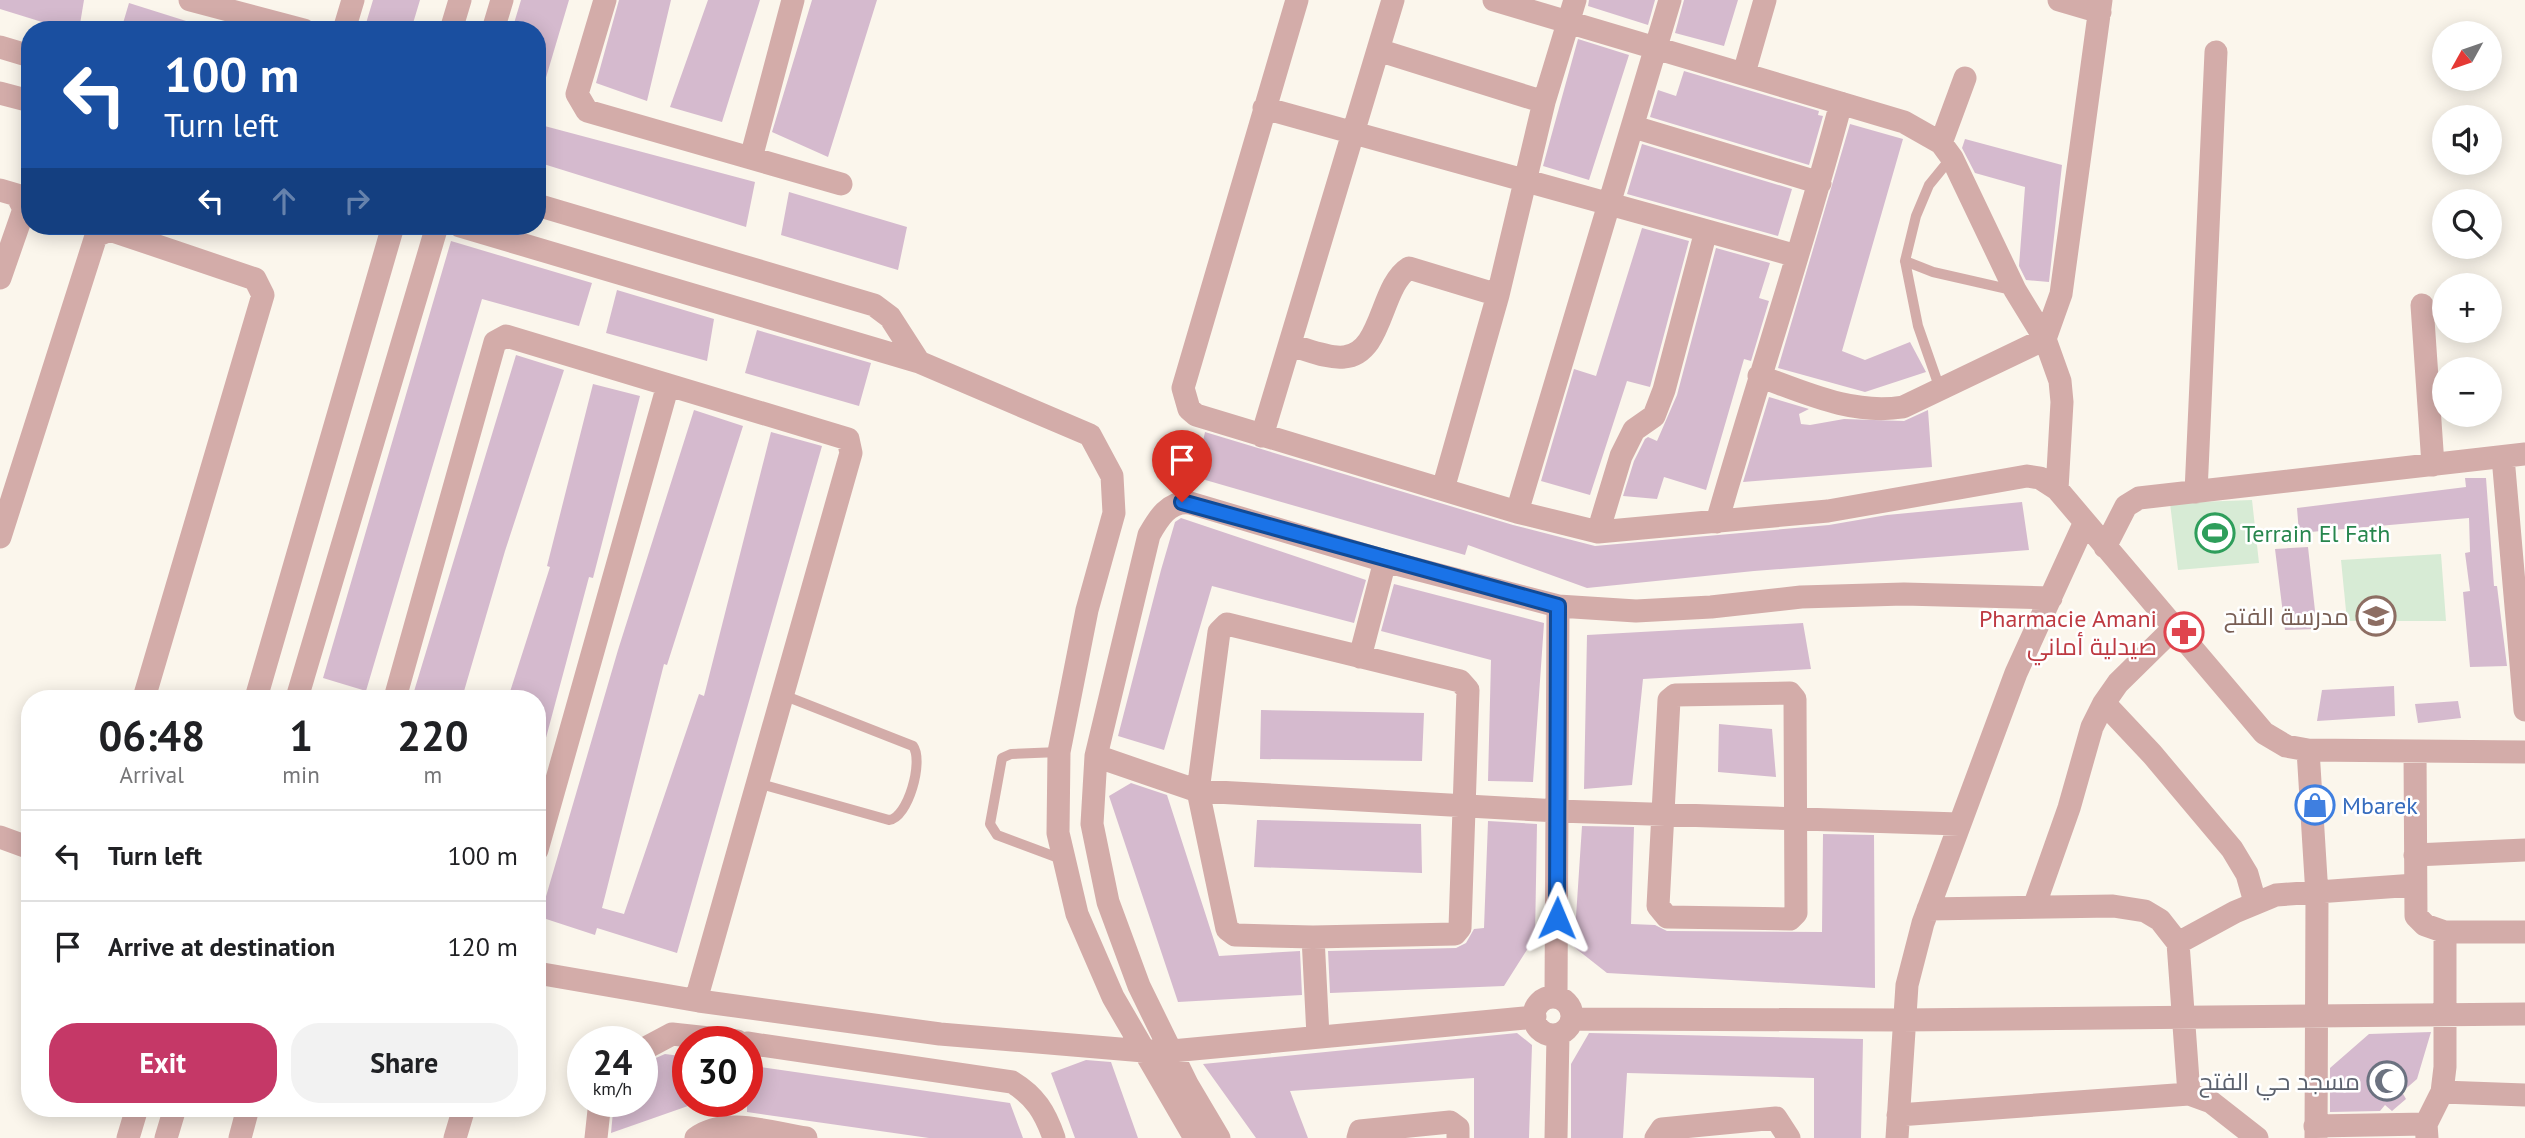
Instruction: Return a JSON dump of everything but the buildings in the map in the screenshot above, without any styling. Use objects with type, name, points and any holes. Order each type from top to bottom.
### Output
[{"type":"street","points":[[190,0],[270,21]]},
{"type":"street","points":[[347,21],[353,0]]},
{"type":"street","points":[[454,21],[460,0]]},
{"type":"street","points":[[496,21],[502,0]]},
{"type":"street","points":[[605,0],[577,94],[587,111],[841,184]]},
{"type":"street","points":[[751,158],[793,0]]},
{"type":"street","points":[[1297,0],[1183,388],[1189,409],[1196,415],[1517,512],[1598,532],[1828,511],[2027,476],[2040,478],[2057,489],[2084,524],[2176,626],[2264,733],[2286,746],[2308,750],[2525,752]]},
{"type":"street","points":[[1262,436],[1393,0]]},
{"type":"street","points":[[1494,0],[1572,10],[1657,48],[1903,122],[1946,150],[2015,290],[2045,339],[2062,393],[2057,489]]},
{"type":"street","points":[[1517,512],[1670,0]]},
{"type":"street","points":[[1744,73],[1765,0]]},
{"type":"street","points":[[1759,376],[1860,409],[1903,407],[2045,339],[2061,294],[2101,6],[2059,0]]},
{"type":"street","points":[[1443,489],[1498,295],[1523,180],[1544,102],[1572,10]]},
{"type":"street","points":[[0,47],[21,53]]},
{"type":"street","points":[[1378,50],[1544,102]]},
{"type":"street","points":[[2196,492],[2216,52]]},
{"type":"street","points":[[1946,150],[1965,78]]},
{"type":"street","points":[[0,93],[21,99]]},
{"type":"street","points":[[1717,522],[1759,376],[1820,183],[1841,103]]},
{"type":"street","points":[[1264,108],[1797,256]]},
{"type":"street","points":[[1634,127],[1820,183]]},
{"type":"street","points":[[0,190],[17,195],[21,203]]},
{"type":"street","points":[[546,208],[874,305],[891,317],[919,362]]},
{"type":"street","points":[[0,278],[21,218]]},
{"type":"street","points":[[1598,532],[1621,456],[1634,430],[1654,416],[1664,390],[1706,231]]},
{"type":"street","points":[[0,537],[98,235]]},
{"type":"street","points":[[125,235],[255,279],[263,295],[146,690]]},
{"type":"street","points":[[258,690],[391,235]]},
{"type":"street","points":[[299,690],[434,235]]},
{"type":"street","points":[[490,235],[919,362],[1090,435],[1112,476],[1114,513],[1087,610],[1059,752],[1058,833],[1077,914],[1113,997],[1195,1138]]},
{"type":"street","points":[[1290,345],[1344,357],[1356,353],[1373,335],[1393,286],[1402,272],[1409,268],[1498,295]]},
{"type":"street","points":[[2422,305],[2433,465]]},
{"type":"street","points":[[397,690],[495,342],[506,336],[848,439],[851,453],[696,1000]]},
{"type":"street","points":[[546,818],[668,385]]},
{"type":"street","points":[[2105,547],[2130,501],[2514,456],[2525,710]]},
{"type":"street","points":[[1219,1138],[1139,986],[1108,902],[1092,824],[1096,756],[1149,534],[1161,514],[1182,502],[1190,503],[1385,561],[1558,606],[1636,611],[1801,597],[1904,594],[2050,598]]},
{"type":"street","points":[[1897,1138],[1902,1020],[1912,960],[1928,909],[2016,673],[2084,524]]},
{"type":"street","points":[[1360,657],[1385,561]]},
{"type":"street","points":[[1556,997],[1558,606]]},
{"type":"street","points":[[1227,624],[1460,681],[1468,690],[1460,928],[1455,934],[1313,937],[1235,935],[1227,929],[1198,791],[1219,632],[1227,624]]},
{"type":"street","points":[[2034,907],[2069,808],[2092,727],[2104,703],[2118,683],[2176,626]]},
{"type":"street","points":[[1790,693],[1795,699],[1798,818],[1796,913],[1790,919],[1667,917],[1658,906],[1668,700],[1675,695],[1790,693]]},
{"type":"street","points":[[2104,703],[2152,754],[2232,849],[2247,874],[2255,902]]},
{"type":"street","points":[[2308,750],[2317,895],[2315,1135],[2426,1131],[2442,1092],[2447,1014],[2445,932]]},
{"type":"street","points":[[2415,751],[2415,885],[2418,919],[2425,925],[2445,932],[2525,932]]},
{"type":"street","points":[[1096,756],[1198,791],[1558,811],[1959,824]]},
{"type":"street","points":[[0,837],[21,845]]},
{"type":"street","points":[[2415,855],[2525,850]]},
{"type":"street","points":[[2178,943],[2255,902],[2276,895],[2317,895],[2415,885]]},
{"type":"street","points":[[1928,909],[2113,906],[2145,911],[2160,920],[2178,943],[2189,1094]]},
{"type":"street","points":[[1313,937],[1318,1036]]},
{"type":"street","points":[[546,975],[696,1000],[940,1034],[1144,1051],[1172,1051],[1535,1017]]},
{"type":"street","points":[[1535,1017],[1542,1001],[1556,997],[1569,1005],[1556,1138]]},
{"type":"street","points":[[1535,1017],[1544,1033],[1565,1027],[1902,1020],[2525,1014]]},
{"type":"street","points":[[763,1045],[1012,1082],[1029,1092],[1041,1107],[1054,1138]]},
{"type":"street","points":[[2442,1092],[2525,1095]]},
{"type":"street","points":[[1898,1115],[2189,1094],[2211,1102],[2234,1129],[2257,1138]]},
{"type":"street","points":[[128,1138],[134,1117]]},
{"type":"street","points":[[166,1138],[172,1117]]},
{"type":"street","points":[[240,1138],[246,1117]]},
{"type":"street","points":[[455,1138],[461,1117]]},
{"type":"street","points":[[596,1138],[598,1117]]},
{"type":"street","points":[[1656,1138],[1662,1129],[1776,1118],[1789,1138]]},
{"type":"street","points":[[1358,1138],[1360,1131],[1450,1122],[1458,1128],[1458,1138]]},
{"type":"street","points":[[696,1138],[713,1128],[730,1126],[806,1138]]},
{"type":"lane","points":[[1940,389],[1918,326],[1905,261],[1916,216],[1946,150]]},
{"type":"lane","points":[[1905,261],[1933,272],[2015,290]]},
{"type":"lane","points":[[757,783],[889,820],[901,816],[904,810],[918,762],[914,746],[783,695]]},
{"type":"lane","points":[[1059,752],[1010,754],[1002,758],[998,766],[990,824],[996,835],[1065,860]]},
{"type":"green space","name":"Terrain El Fath","points":[[2252,500],[2259,563],[2178,570],[2170,503]]},
{"type":"green space","points":[[2441,554],[2446,621],[2347,621],[2341,560]]},
{"type":"place","name":"Terrain El Fath","points":[[2215,533]]},
{"type":"place","name":"مدرسة الفتح","points":[[2376,616]]},
{"type":"place","name":"Pharmacie Amani صيدلية أماني","points":[[2184,632]]},
{"type":"place","name":"Mbarek","points":[[2315,805]]},
{"type":"place","name":"مسجد حي الفتح","points":[[2387,1081]]},
{"type":"route","points":[[1182,502],[1385,561],[1558,606],[1557,918]]}]
